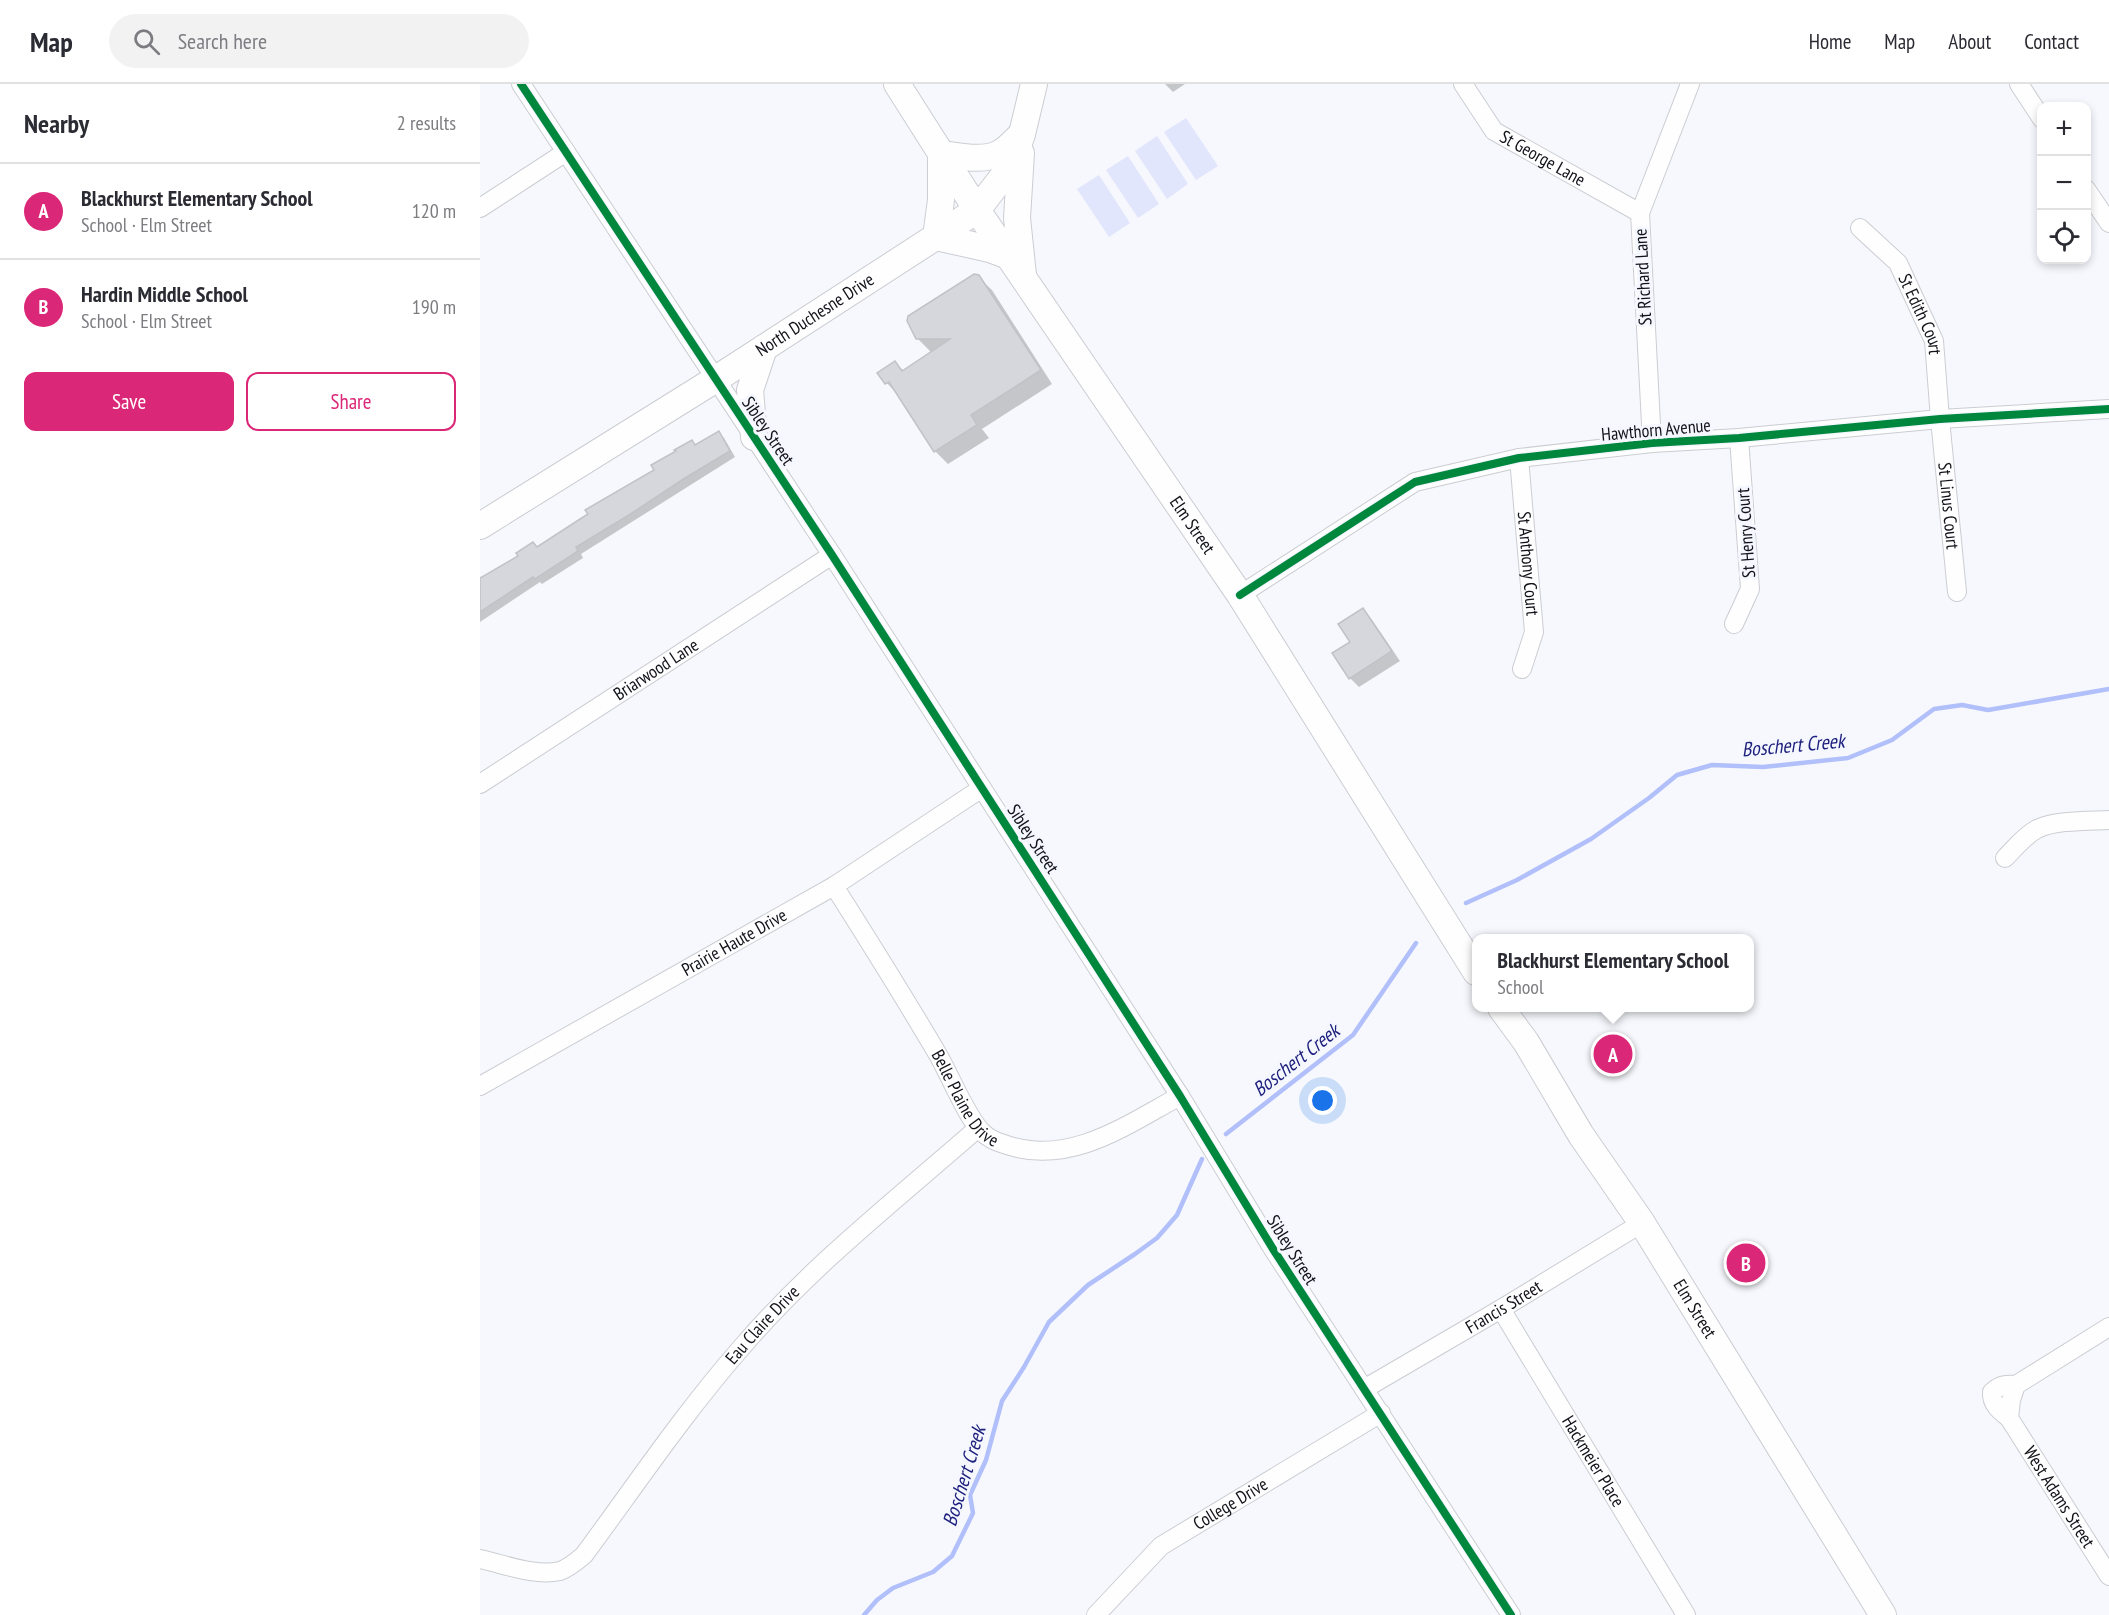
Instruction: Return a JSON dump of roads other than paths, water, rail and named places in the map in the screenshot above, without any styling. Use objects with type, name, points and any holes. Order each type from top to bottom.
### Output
[{"type":"main road","name":"Elm Street","points":[[897,84],[977,210],[1240,595],[1472,966]]},
{"type":"main road","name":"North Duchesne Drive","points":[[480,526],[716,379],[977,210],[1011,166],[1022,134],[1034,84]]},
{"type":"main road","points":[[1009,256],[990,249],[936,237],[941,200],[941,154],[970,158],[987,157],[1000,153],[1022,134]]},
{"type":"main road","points":[[1022,134],[1017,218],[1024,278]]},
{"type":"main road","points":[[754,437],[750,390],[764,348]]},
{"type":"main road","name":"Elm Street","points":[[1504,1012],[1526,1042],[1581,1135],[1642,1223],[1877,1613]]},
{"type":"street","name":"Sibley Street","points":[[521,84],[832,555],[1180,1096],[1273,1249],[1511,1615]]},
{"type":"street","name":"St George Lane","points":[[1463,84],[1494,131],[1640,213]]},
{"type":"street","name":"St Richard Lane","points":[[1652,443],[1640,213],[1690,84]]},
{"type":"street","points":[[2019,84],[2037,111]]},
{"type":"street","points":[[480,207],[566,152]]},
{"type":"street","points":[[2091,197],[2109,224]]},
{"type":"street","name":"St Edith Court","points":[[1860,228],[1898,263],[1935,341],[1940,419]]},
{"type":"street","name":"Hawthorn Avenue","points":[[1240,595],[1415,482],[1519,458],[1652,443],[1739,438],[1940,419],[2109,409]]},
{"type":"street","name":"St Linus Court","points":[[1940,419],[1957,592]]},
{"type":"street","name":"St Henry Court","points":[[1734,624],[1750,589],[1739,438]]},
{"type":"street","name":"St Anthony Court","points":[[1519,458],[1534,632],[1522,669]]},
{"type":"street","name":"Briarwood Lane","points":[[480,784],[832,555]]},
{"type":"street","name":"Prairie Haute Drive","points":[[480,1086],[834,886],[982,788]]},
{"type":"street","points":[[2005,858],[2024,839],[2049,825],[2109,820]]},
{"type":"street","name":"Belle Plaine Drive","points":[[834,886],[898,987],[978,1128],[992,1139],[1035,1151],[1062,1150],[1115,1131],[1180,1096]]},
{"type":"street","name":"Eau Claire Drive","points":[[480,1559],[548,1572],[562,1570],[584,1555],[709,1386],[749,1339],[817,1269],[978,1128]]},
{"type":"street","name":"Francis Street","points":[[1364,1389],[1642,1223]]},
{"type":"street","name":"Hackmeier Place","points":[[1501,1309],[1686,1615]]},
{"type":"street","name":"West Adams Street","points":[[2109,1326],[2016,1385],[2009,1418],[2109,1576]]},
{"type":"street","name":"College Drive","points":[[1096,1615],[1161,1546],[1381,1413]]},
{"type":"waterway","name":"Boschert Creek","points":[[1466,903],[1517,880],[1591,839],[1677,775],[1712,765],[1763,767],[1848,758],[1892,740],[1934,709],[1962,705],[1988,710],[2109,689]]},
{"type":"waterway","name":"Boschert Creek","points":[[1226,1134],[1353,1035],[1416,943]]},
{"type":"waterway","name":"Boschert Creek","points":[[864,1615],[877,1600],[893,1588],[933,1572],[952,1556],[973,1513],[970,1495],[986,1460],[1002,1401],[1049,1322],[1088,1285],[1157,1238],[1177,1215],[1202,1159]]},
{"type":"place","name":"Blackhurst Elementary School","points":[[1613,1054]]},
{"type":"place","name":"Hardin Middle School","points":[[1746,1263]]}]
